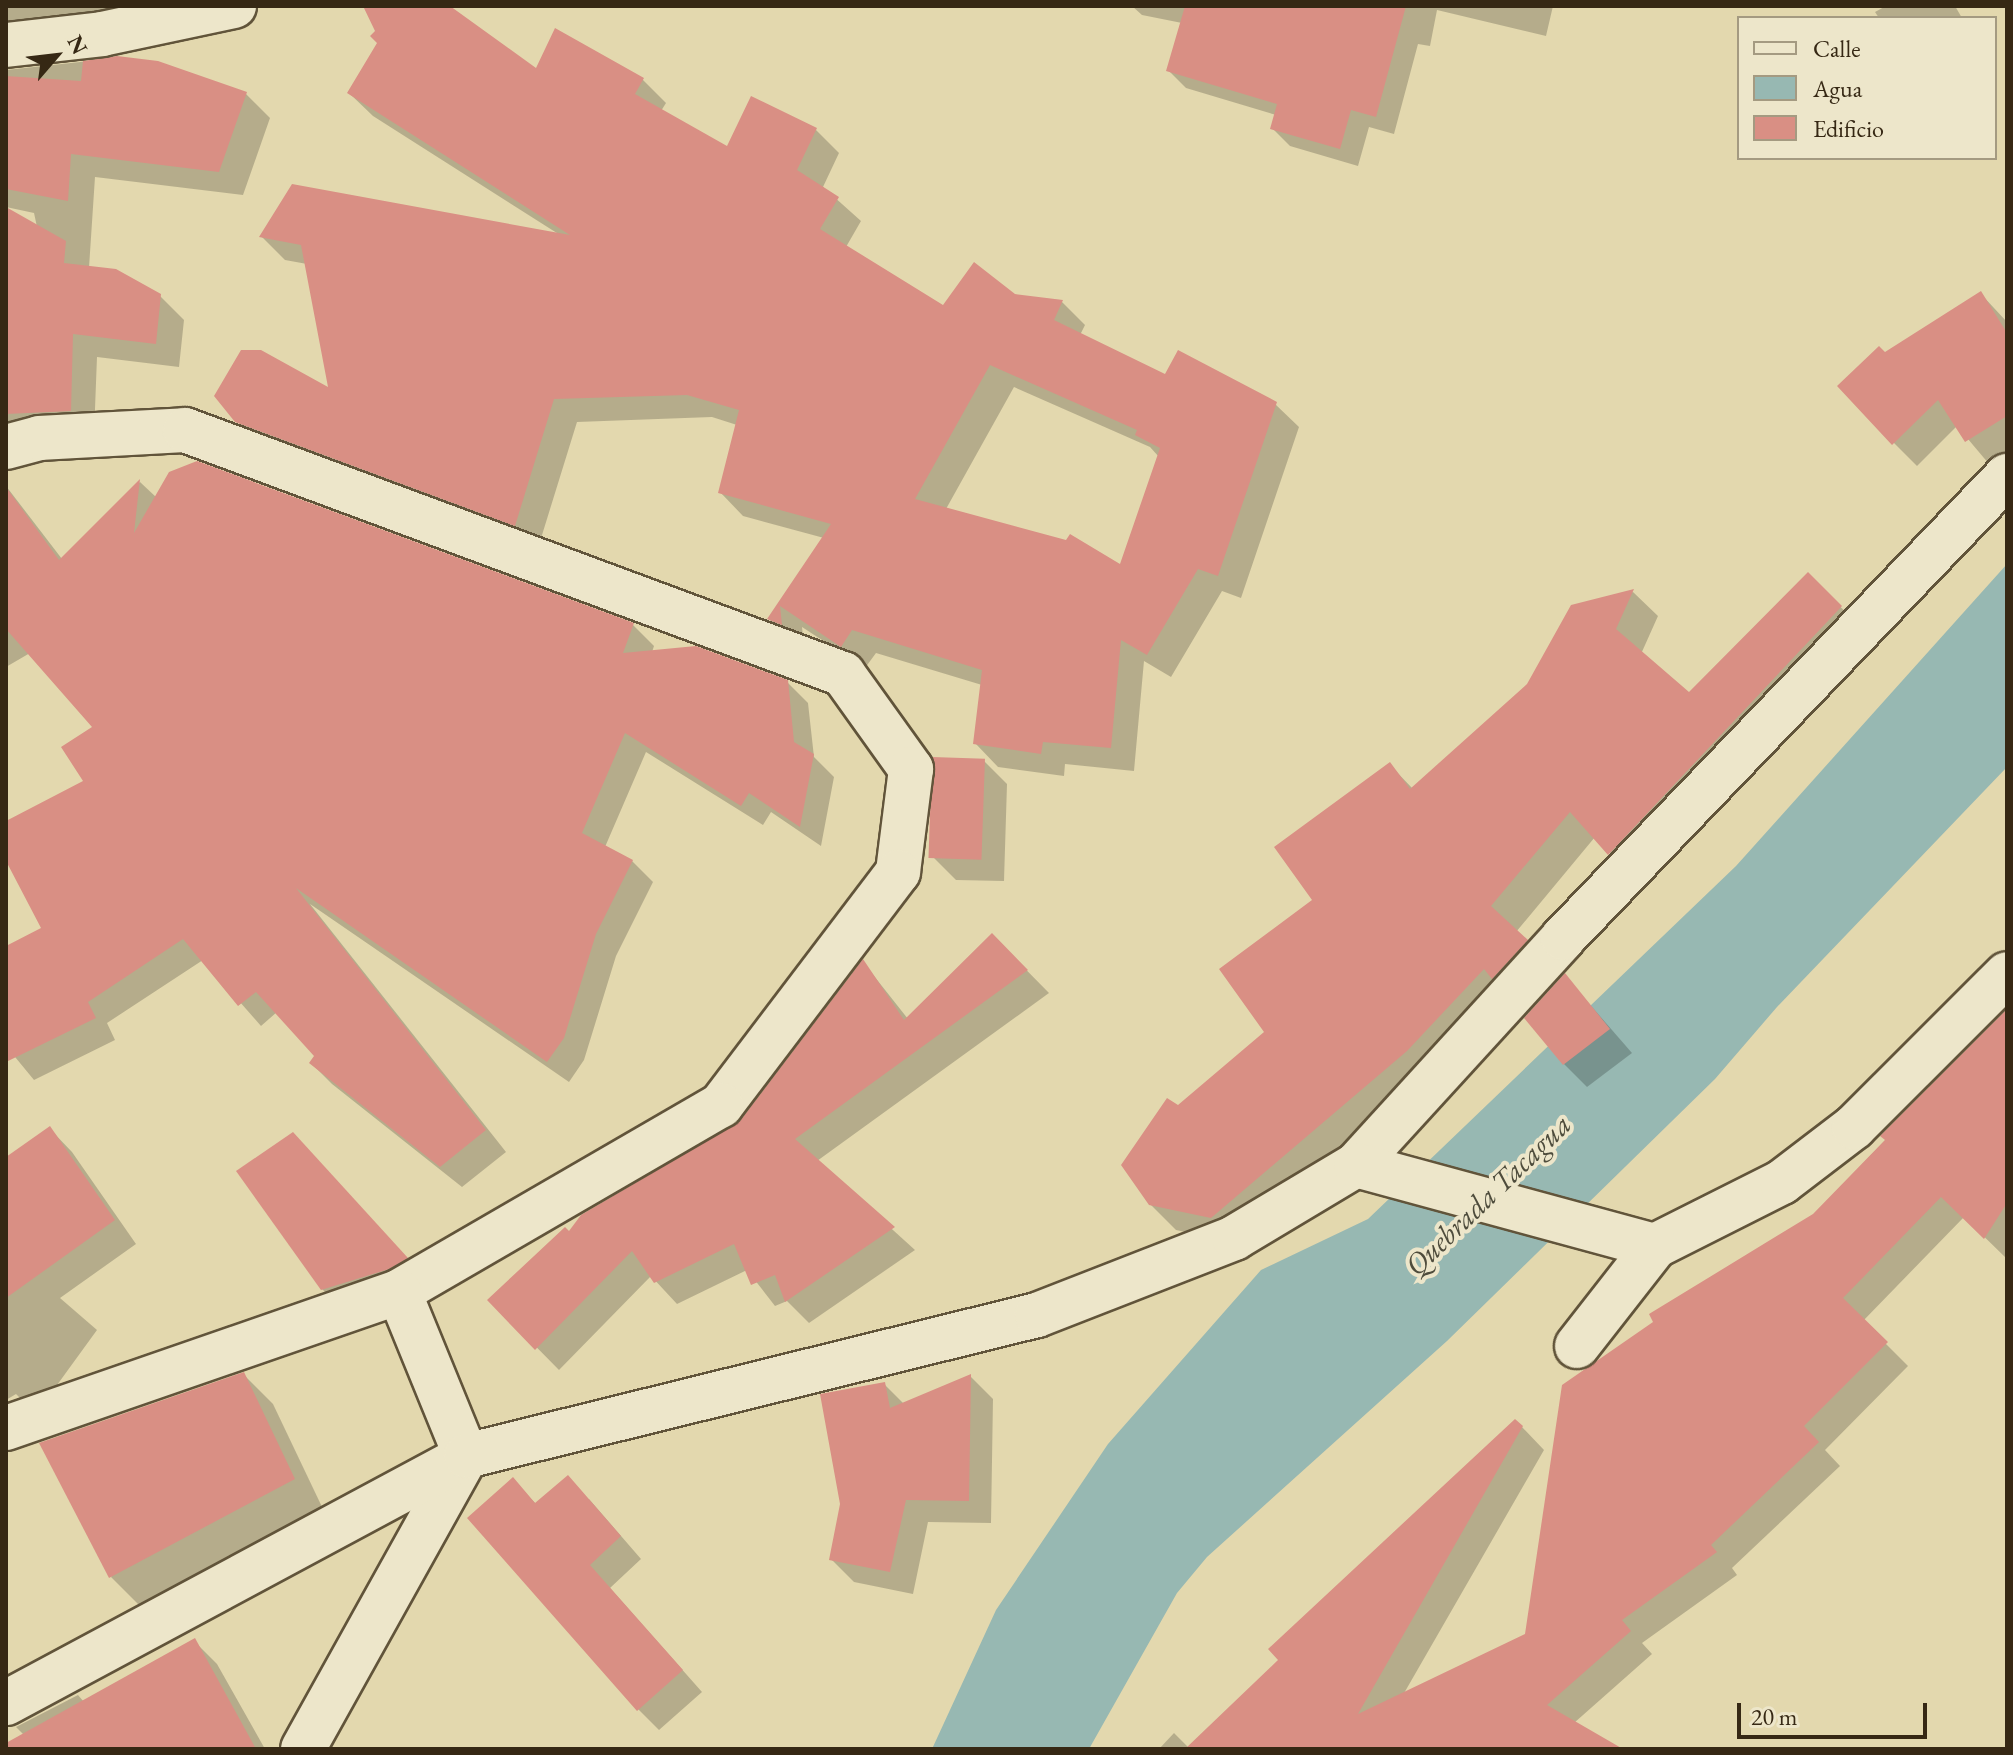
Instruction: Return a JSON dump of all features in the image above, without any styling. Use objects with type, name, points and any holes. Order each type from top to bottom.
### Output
[{"type":"street","points":[[6,45],[102,34],[234,6]]},
{"type":"street","points":[[6,447],[39,438],[185,430],[843,674],[911,769],[898,872],[721,1105],[399,1292],[6,1428]]},
{"type":"street","points":[[6,1703],[466,1456],[1037,1315],[1234,1238],[1356,1165],[1563,938],[2007,476]]},
{"type":"street","points":[[1577,1346],[1655,1246],[1782,1182],[1854,1127],[2007,974]]},
{"type":"street","points":[[1356,1165],[1655,1246]]},
{"type":"street","points":[[399,1292],[466,1456]]},
{"type":"street","points":[[303,1749],[466,1456]]},
{"type":"water","name":"Quebrada Tacagua","points":[[2007,564],[2007,767],[1777,1007],[1715,1079],[1447,1341],[1207,1557],[1177,1593],[1089,1749],[932,1749],[996,1610],[1108,1444],[1261,1270],[1368,1219],[1736,866]]},
{"type":"building","points":[[363,6],[450,6],[536,68],[555,28],[644,78],[635,94],[727,146],[751,96],[817,128],[797,170],[839,197],[820,229],[943,305],[974,262],[1015,294],[1063,300],[1054,320],[1165,374],[1178,350],[1277,402],[1218,576],[1198,569],[1147,655],[1121,640],[1111,748],[1043,742],[1041,754],[973,744],[982,670],[852,630],[841,647],[780,606],[782,625],[767,619],[831,524],[718,493],[739,410],[687,395],[554,399],[515,526],[235,422],[214,396],[241,350],[261,350],[328,387],[301,245],[259,237],[292,184],[570,235],[347,93],[377,43],[370,36],[375,31]],"holes":[[[990,365],[1137,430],[1135,435],[1160,448],[1120,564],[1070,534],[1066,540],[915,499]]]},
{"type":"building","points":[[1185,6],[1406,6],[1376,117],[1351,110],[1340,149],[1270,129],[1277,104],[1166,71]]},
{"type":"building","points":[[117,56],[158,61],[247,92],[219,172],[71,154],[68,201],[6,189],[6,76],[81,81],[83,61]]},
{"type":"building","points":[[6,207],[66,241],[64,263],[116,269],[161,294],[156,344],[73,334],[71,411],[6,414]]},
{"type":"building","points":[[1981,291],[2007,333],[2007,416],[1965,442],[1938,400],[1892,445],[1837,386],[1879,346],[1885,352]]},
{"type":"building","points":[[197,461],[634,623],[623,653],[696,646],[788,680],[794,742],[814,754],[800,827],[749,793],[741,806],[625,733],[582,833],[633,860],[596,934],[564,1038],[547,1062],[296,888],[486,1130],[440,1167],[309,1063],[314,1056],[256,992],[238,1006],[183,939],[88,1002],[96,1018],[6,1062],[6,946],[41,928],[6,861],[6,821],[83,781],[61,747],[92,727],[6,629],[6,487],[59,560],[140,479],[134,533],[169,472]]},
{"type":"building","points":[[1808,572],[1842,606],[1608,855],[1570,812],[1491,906],[1528,940],[1492,979],[1484,969],[1407,1051],[1211,1218],[1149,1205],[1121,1165],[1167,1098],[1178,1105],[1264,1032],[1219,969],[1312,900],[1274,847],[1390,762],[1410,789],[1527,684],[1571,605],[1634,589],[1616,629],[1689,692]]},
{"type":"building","points":[[932,757],[985,759],[981,860],[928,858]]},
{"type":"building","points":[[992,933],[1028,970],[795,1139],[895,1227],[785,1302],[775,1275],[751,1285],[734,1244],[654,1283],[632,1251],[535,1350],[487,1300],[565,1227],[569,1231],[581,1215],[740,1121],[863,959],[904,1020]]},
{"type":"building","points":[[1565,973],[1610,1029],[1563,1065],[1524,1018]]},
{"type":"building","points":[[2007,1009],[2007,1203],[1984,1239],[1941,1197],[1843,1298],[1888,1342],[1804,1426],[1819,1442],[1711,1545],[1717,1552],[1622,1620],[1631,1631],[1547,1705],[1623,1749],[1185,1749],[1278,1660],[1268,1649],[1515,1419],[1523,1426],[1358,1714],[1525,1634],[1562,1385],[1653,1322],[1649,1314],[1813,1214],[1885,1140],[1880,1136]]},
{"type":"building","points":[[50,1126],[115,1220],[6,1298],[6,1157]]},
{"type":"building","points":[[293,1132],[408,1258],[389,1269],[321,1290],[236,1171]]},
{"type":"building","points":[[244,1372],[295,1479],[109,1578],[39,1443]]},
{"type":"building","points":[[971,1374],[969,1501],[906,1500],[890,1572],[829,1560],[840,1504],[820,1394],[885,1382],[890,1408]]},
{"type":"building","points":[[568,1475],[621,1536],[590,1565],[683,1670],[637,1711],[467,1518],[513,1477],[535,1503]]},
{"type":"building","points":[[195,1638],[256,1749],[6,1749],[6,1743]]}]
